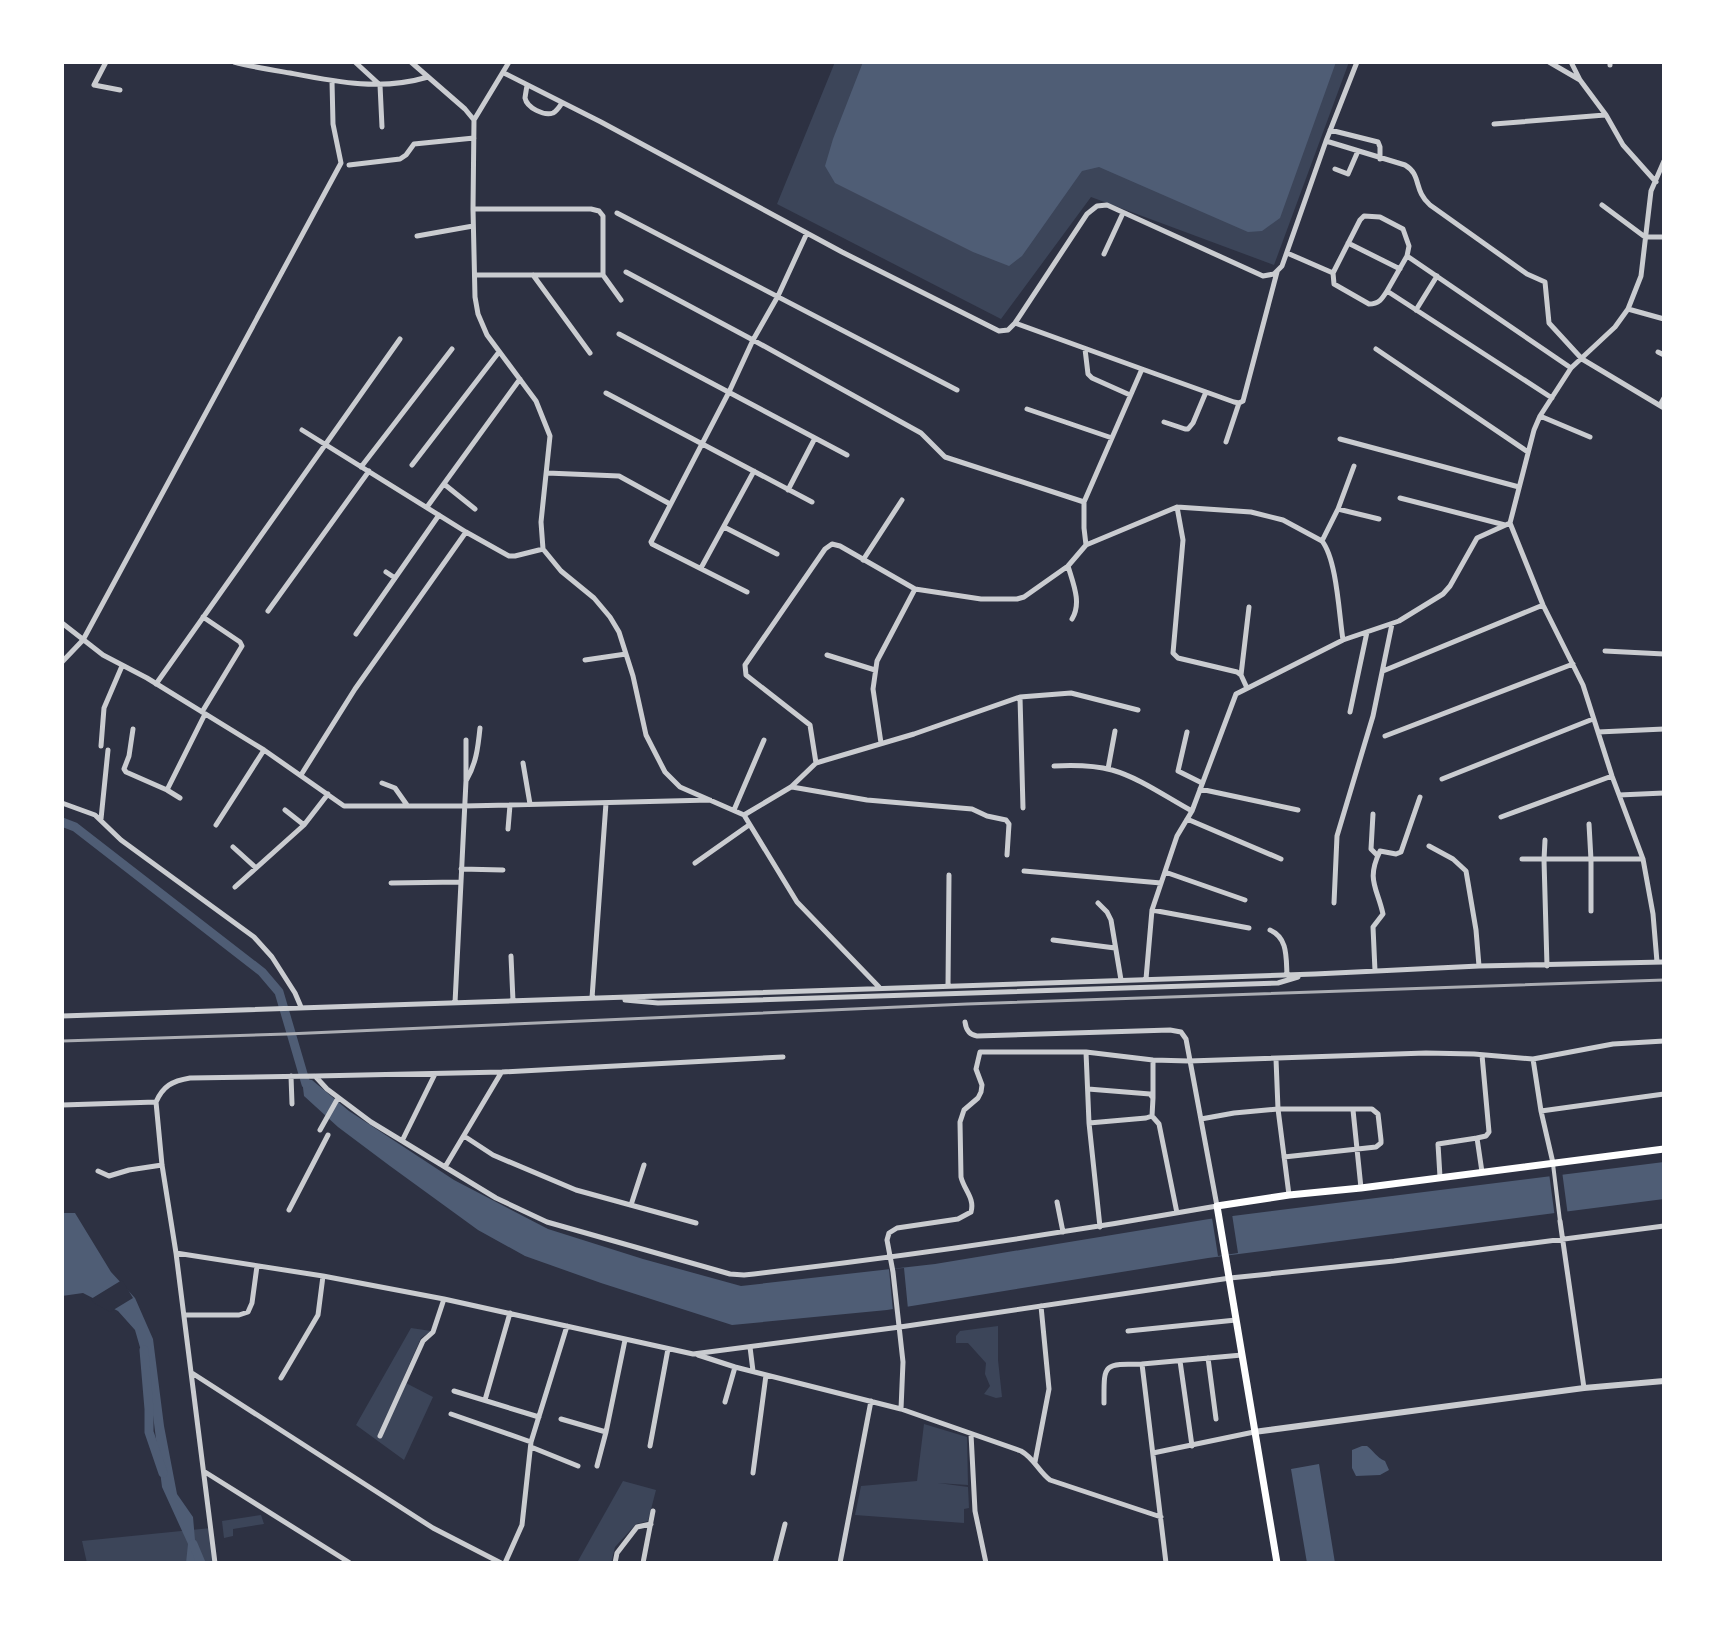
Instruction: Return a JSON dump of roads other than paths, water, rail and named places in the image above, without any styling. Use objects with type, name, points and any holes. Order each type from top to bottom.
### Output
[{"type":"main road","points":[[1277,1563],[1217,1210],[1289,1195],[1482,1172],[1553,1167],[1664,1149]]},
{"type":"street","points":[[106,62],[94,85],[120,90]]},
{"type":"street","points":[[234,62],[346,84],[401,84],[428,77]]},
{"type":"street","points":[[355,62],[380,85],[382,127]]},
{"type":"street","points":[[411,62],[474,120]]},
{"type":"street","points":[[509,62],[474,120],[475,297],[487,335],[536,401],[550,436],[541,522],[543,549],[561,571],[594,598],[619,632],[646,735],[665,772],[680,787],[744,815],[797,902],[879,988]]},
{"type":"street","points":[[1226,442],[1248,386],[1277,272],[1287,253],[1357,62]]},
{"type":"street","points":[[1549,62],[1580,80]]},
{"type":"street","points":[[1574,63],[1580,80],[1623,145],[1656,182]]},
{"type":"street","points":[[504,73],[999,331],[1008,330],[1015,323],[1087,214],[1097,206],[1107,205],[1263,276],[1277,272]]},
{"type":"street","points":[[62,662],[83,640],[341,163],[333,124],[332,81]]},
{"type":"street","points":[[527,85],[525,98],[533,108],[551,113],[562,103]]},
{"type":"street","points":[[1494,124],[1606,115]]},
{"type":"street","points":[[1330,130],[1378,142],[1380,159]]},
{"type":"street","points":[[349,165],[400,159],[414,144],[474,138]]},
{"type":"street","points":[[1326,141],[1411,169],[1417,177],[1418,191],[1430,205],[1527,274],[1545,282],[1549,323],[1582,359],[1662,406],[1664,398]]},
{"type":"street","points":[[1335,169],[1348,174],[1358,151]]},
{"type":"street","points":[[62,1016],[1661,962],[1643,859],[1583,685],[1543,605],[1508,524],[1540,416],[1571,368],[1615,327],[1628,309],[1641,276],[1651,191],[1664,161]]},
{"type":"street","points":[[1602,205],[1645,237],[1664,237]]},
{"type":"street","points":[[473,209],[599,211],[603,216],[603,275],[621,300]]},
{"type":"street","points":[[617,213],[957,390]]},
{"type":"street","points":[[1104,254],[1123,213]]},
{"type":"street","points":[[1364,216],[1373,216],[1403,229],[1409,246],[1407,256],[1387,291],[1375,304],[1369,304],[1334,284],[1333,273],[1364,216]]},
{"type":"street","points":[[417,236],[473,226]]},
{"type":"street","points":[[747,592],[651,542],[778,296],[807,233]]},
{"type":"street","points":[[1348,243],[1400,269]]},
{"type":"street","points":[[1287,253],[1333,273]]},
{"type":"street","points":[[1407,256],[1571,368]]},
{"type":"street","points":[[626,272],[921,433],[945,457],[1084,502]]},
{"type":"street","points":[[475,275],[603,275]]},
{"type":"street","points":[[533,275],[590,353]]},
{"type":"street","points":[[1416,310],[1437,276]]},
{"type":"street","points":[[1387,291],[1552,398]]},
{"type":"street","points":[[1628,309],[1664,319]]},
{"type":"street","points":[[1015,323],[1239,403]]},
{"type":"street","points":[[619,334],[847,455]]},
{"type":"street","points":[[156,684],[400,339]]},
{"type":"street","points":[[361,467],[452,349]]},
{"type":"street","points":[[1085,349],[1088,374],[1130,395]]},
{"type":"street","points":[[1376,349],[1528,453]]},
{"type":"street","points":[[412,465],[499,352]]},
{"type":"street","points":[[1086,545],[1084,502],[1142,369]]},
{"type":"street","points":[[427,507],[520,379]]},
{"type":"street","points":[[1164,422],[1188,429],[1206,392]]},
{"type":"street","points":[[606,393],[812,502]]},
{"type":"street","points":[[1027,409],[1112,438]]},
{"type":"street","points":[[1540,416],[1590,437]]},
{"type":"street","points":[[302,430],[509,556],[543,549]]},
{"type":"street","points":[[788,490],[815,438]]},
{"type":"street","points":[[1340,439],[1519,487]]},
{"type":"street","points":[[1322,541],[1354,466]]},
{"type":"street","points":[[268,611],[369,471]]},
{"type":"street","points":[[701,568],[754,471]]},
{"type":"street","points":[[547,473],[619,476],[670,504]]},
{"type":"street","points":[[444,484],[475,509]]},
{"type":"street","points":[[1400,498],[1508,524]]},
{"type":"street","points":[[863,560],[902,500]]},
{"type":"street","points":[[816,763],[810,725],[746,675],[745,665],[825,549],[832,544],[915,589],[981,599],[1017,599],[1068,566],[1086,545],[1177,507],[1251,512],[1283,520],[1322,541],[1331,563],[1343,640]]},
{"type":"street","points":[[1177,507],[1183,540],[1173,653],[1178,658],[1241,675]]},
{"type":"street","points":[[1338,509],[1379,519]]},
{"type":"street","points":[[356,634],[439,515]]},
{"type":"street","points":[[1146,979],[1152,910],[1177,836],[1192,811],[1234,697],[1238,692],[1343,640],[1392,624],[1443,594],[1477,538],[1508,524]]},
{"type":"street","points":[[724,527],[777,554]]},
{"type":"street","points":[[301,775],[355,689],[466,532]]},
{"type":"street","points":[[1068,566],[1077,602],[1072,619]]},
{"type":"street","points":[[386,572],[395,578]]},
{"type":"street","points":[[881,743],[873,689],[877,661],[915,589]]},
{"type":"street","points":[[1382,672],[1543,605]]},
{"type":"street","points":[[1247,688],[1241,675],[1249,607]]},
{"type":"street","points":[[167,790],[203,713],[242,646],[203,617]]},
{"type":"street","points":[[62,623],[103,655],[264,750],[348,806],[712,800]]},
{"type":"street","points":[[1334,903],[1337,836],[1373,716],[1392,624]]},
{"type":"street","points":[[1350,712],[1367,631]]},
{"type":"street","points":[[1605,651],[1664,654]]},
{"type":"street","points":[[585,660],[626,654]]},
{"type":"street","points":[[827,655],[876,670]]},
{"type":"street","points":[[1385,736],[1573,664]]},
{"type":"street","points":[[101,746],[104,708],[122,666]]},
{"type":"street","points":[[744,815],[791,787],[816,763],[914,734],[1020,697],[1071,693],[1138,710]]},
{"type":"street","points":[[1020,697],[1023,808]]},
{"type":"street","points":[[1442,779],[1593,719]]},
{"type":"street","points":[[466,781],[477,756],[480,728]]},
{"type":"street","points":[[133,729],[124,769],[126,772],[180,798]]},
{"type":"street","points":[[1598,732],[1664,729]]},
{"type":"street","points":[[1108,769],[1115,731]]},
{"type":"street","points":[[1187,732],[1178,771],[1201,786],[1298,810]]},
{"type":"street","points":[[455,1003],[466,740]]},
{"type":"street","points":[[734,810],[764,740]]},
{"type":"street","points":[[101,820],[108,750]]},
{"type":"street","points":[[216,825],[264,750]]},
{"type":"street","points":[[523,763],[530,804]]},
{"type":"street","points":[[1054,766],[1108,769],[1126,775],[1192,811]]},
{"type":"street","points":[[1501,817],[1612,776]]},
{"type":"street","points":[[382,783],[395,788],[407,806]]},
{"type":"street","points":[[791,787],[867,800],[977,810],[987,816],[1006,820],[1009,824],[1007,855]]},
{"type":"street","points":[[1619,795],[1664,793]]},
{"type":"street","points":[[235,887],[304,825],[328,794]]},
{"type":"street","points":[[1375,971],[1373,927],[1383,914],[1372,881],[1377,855],[1381,851],[1401,852],[1420,797]]},
{"type":"street","points":[[62,803],[95,815],[121,840],[254,937],[272,957],[301,1007]]},
{"type":"street","points":[[592,998],[606,803]]},
{"type":"street","points":[[508,829],[510,805]]},
{"type":"street","points":[[285,810],[304,825]]},
{"type":"street","points":[[1373,814],[1371,849],[1377,855]]},
{"type":"street","points":[[1187,819],[1281,859]]},
{"type":"street","points":[[1589,824],[1591,911]]},
{"type":"street","points":[[695,863],[749,825]]},
{"type":"street","points":[[1545,840],[1547,966]]},
{"type":"street","points":[[1429,846],[1453,859],[1466,871],[1479,966]]},
{"type":"street","points":[[233,847],[256,868]]},
{"type":"street","points":[[1522,859],[1643,859]]},
{"type":"street","points":[[461,869],[503,870]]},
{"type":"street","points":[[1024,871],[1161,883]]},
{"type":"street","points":[[1165,872],[1245,900]]},
{"type":"street","points":[[948,986],[949,875]]},
{"type":"street","points":[[391,883],[460,882]]},
{"type":"street","points":[[1098,903],[1111,920],[1121,980]]},
{"type":"street","points":[[1152,910],[1249,928]]},
{"type":"street","points":[[1270,930],[1282,938],[1287,975]]},
{"type":"street","points":[[1053,940],[1115,948]]},
{"type":"street","points":[[511,956],[513,1001]]},
{"type":"street","points":[[608,998],[658,1003],[963,996],[1278,983],[1307,974]]},
{"type":"street","points":[[313,1076],[336,1101],[496,1198],[547,1222],[730,1274],[891,1258],[1177,1213],[1217,1210],[1186,1039],[1181,1032],[977,1036],[968,1031],[965,1022]]},
{"type":"street","points":[[901,1409],[903,1362],[887,1240],[889,1233],[897,1228],[958,1219],[971,1212],[972,1200],[961,1177],[960,1122],[964,1110],[981,1092],[982,1085],[976,1069],[980,1052],[1086,1052],[1189,1061],[1426,1053],[1533,1059],[1613,1044],[1664,1041]]},
{"type":"street","points":[[1086,1052],[1089,1123],[1100,1227]]},
{"type":"street","points":[[1440,1177],[1438,1144],[1486,1136],[1489,1132],[1482,1055]]},
{"type":"street","points":[[215,1563],[162,1165],[156,1102],[160,1092],[176,1080],[190,1078],[502,1072],[783,1057]]},
{"type":"street","points":[[1276,1059],[1278,1109],[1289,1195]]},
{"type":"street","points":[[1533,1059],[1553,1167],[1584,1388]]},
{"type":"street","points":[[1153,1060],[1152,1116],[1159,1124],[1177,1213]]},
{"type":"street","points":[[445,1167],[502,1072]]},
{"type":"street","points":[[402,1141],[435,1074]]},
{"type":"street","points":[[292,1104],[293,1076]]},
{"type":"street","points":[[1088,1089],[1150,1094],[1153,1098]]},
{"type":"street","points":[[1541,1111],[1664,1094]]},
{"type":"street","points":[[322,1128],[336,1101]]},
{"type":"street","points":[[62,1105],[156,1102]]},
{"type":"street","points":[[1201,1119],[1278,1109],[1372,1109],[1378,1114],[1381,1143],[1376,1147],[1284,1157]]},
{"type":"street","points":[[1353,1110],[1361,1188]]},
{"type":"street","points":[[1089,1123],[1152,1116]]},
{"type":"street","points":[[289,1210],[328,1135]]},
{"type":"street","points":[[464,1136],[493,1155],[576,1190],[696,1223]]},
{"type":"street","points":[[1477,1138],[1482,1172]]},
{"type":"street","points":[[98,1171],[109,1176],[162,1165]]},
{"type":"street","points":[[631,1205],[644,1165]]},
{"type":"street","points":[[1057,1202],[1063,1232]]},
{"type":"street","points":[[693,1354],[1230,1278],[1394,1261],[1664,1226]]},
{"type":"street","points":[[176,1253],[323,1276],[510,1313],[693,1354],[901,1409],[1021,1451],[1050,1480],[1161,1517]]},
{"type":"street","points":[[184,1315],[239,1315],[248,1312],[257,1266]]},
{"type":"street","points":[[281,1378],[318,1315],[323,1276]]},
{"type":"street","points":[[380,1436],[423,1341],[433,1332],[444,1299]]},
{"type":"street","points":[[1035,1462],[1049,1389],[1041,1306]]},
{"type":"street","points":[[485,1400],[510,1313]]},
{"type":"street","points":[[1128,1331],[1236,1320]]},
{"type":"street","points":[[191,1373],[433,1528],[503,1563],[522,1525],[531,1444],[567,1326]]},
{"type":"street","points":[[597,1466],[625,1340]]},
{"type":"street","points":[[750,1347],[753,1371]]},
{"type":"street","points":[[650,1446],[668,1349]]},
{"type":"street","points":[[1104,1403],[1104,1376],[1108,1368],[1115,1364],[1242,1355]]},
{"type":"street","points":[[1208,1358],[1216,1419]]},
{"type":"street","points":[[1180,1361],[1192,1446]]},
{"type":"street","points":[[1142,1364],[1166,1563]]},
{"type":"street","points":[[725,1402],[735,1367]]},
{"type":"street","points":[[753,1473],[766,1375]]},
{"type":"street","points":[[1153,1453],[1254,1432],[1584,1388],[1664,1381]]},
{"type":"street","points":[[454,1391],[539,1417]]},
{"type":"street","points":[[840,1563],[871,1401]]},
{"type":"street","points":[[451,1414],[531,1444],[578,1466]]},
{"type":"street","points":[[561,1419],[606,1432]]},
{"type":"street","points":[[971,1434],[975,1511],[986,1563]]},
{"type":"street","points":[[204,1471],[350,1563]]},
{"type":"street","points":[[643,1563],[653,1511]]},
{"type":"street","points":[[615,1563],[617,1553],[637,1527],[651,1524]]},
{"type":"street","points":[[775,1563],[785,1524]]},
{"type":"waterway","points":[[62,822],[75,827],[262,972],[279,992],[306,1084]]},
{"type":"waterway","points":[[144,1350],[149,1432],[163,1473]]},
{"type":"waterway","points":[[193,1544],[201,1563]]},
{"type":"railway","points":[[62,1041],[967,1004],[1664,980]]}]
